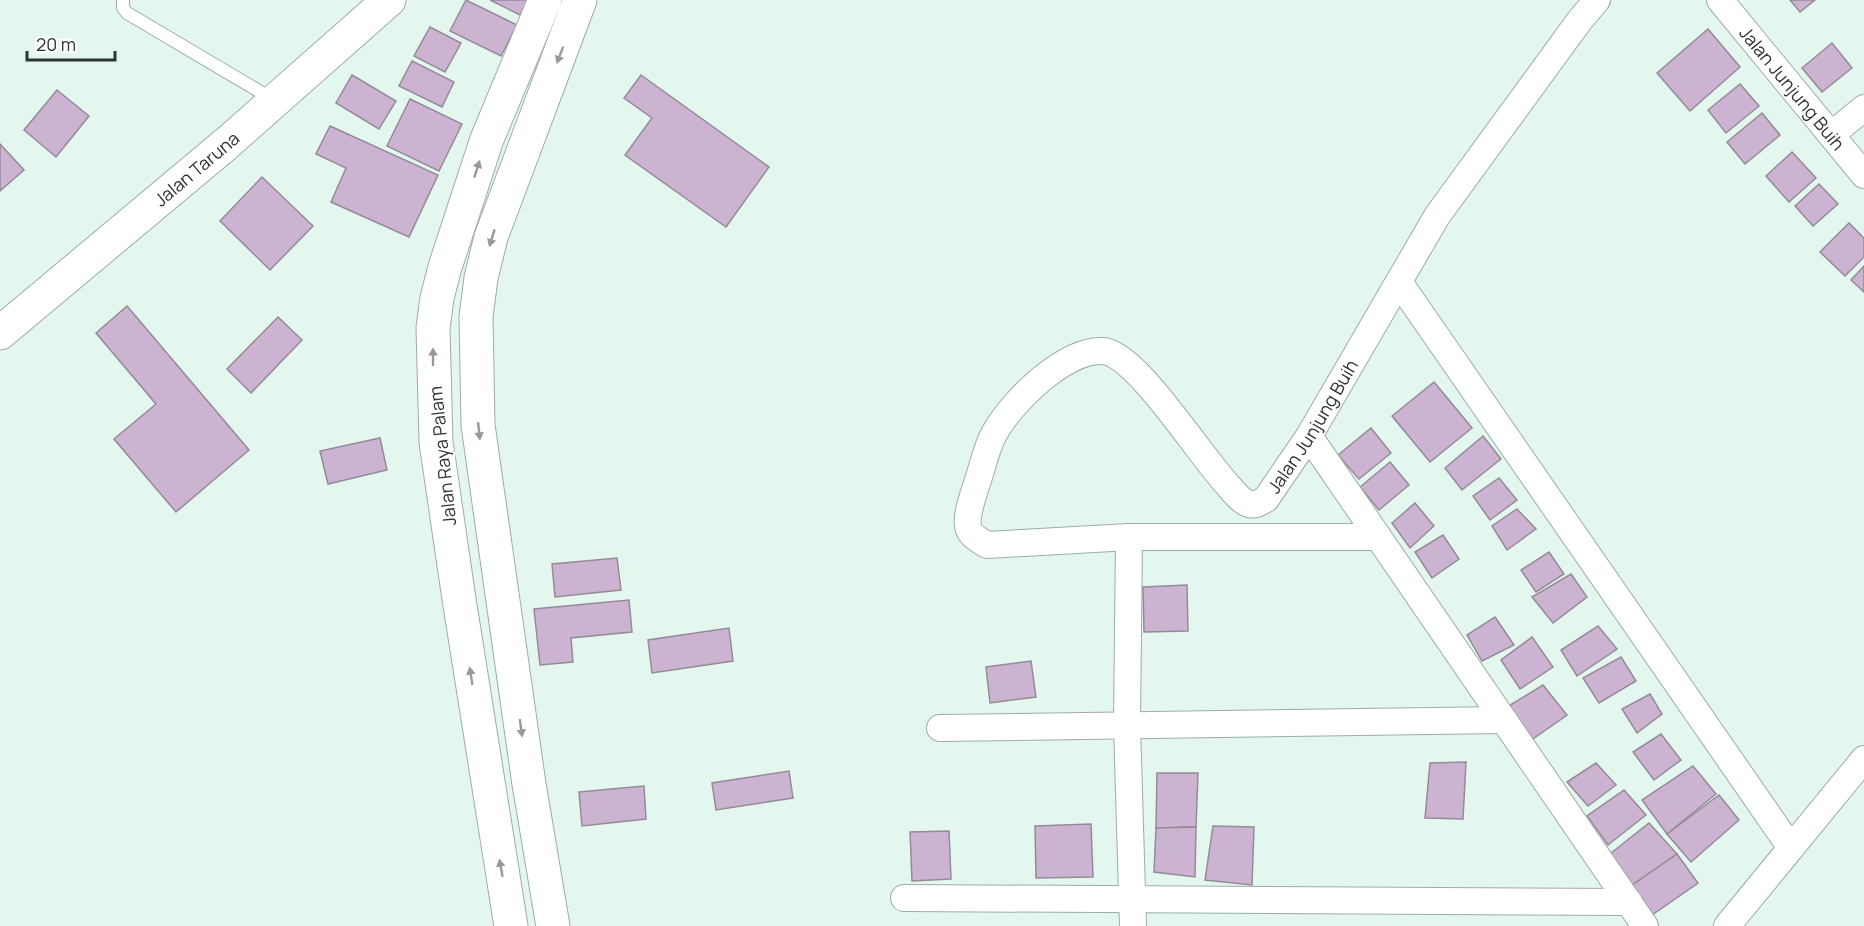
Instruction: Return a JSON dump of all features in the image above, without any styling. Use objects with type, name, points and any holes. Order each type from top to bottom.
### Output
[{"type":"main road","name":"Jalan Taruna","points":[[0,333],[226,144],[389,0]]},
{"type":"main road","name":"Jalan Raya Palam","points":[[511,926],[488,791],[436,442],[433,328],[437,298],[445,267],[487,139],[545,0]]},
{"type":"main road","points":[[553,926],[529,784],[478,425],[476,317],[481,278],[491,237],[580,0]]},
{"type":"main road","points":[[488,791],[529,784]]},
{"type":"street","name":"Jalan Junjung Buih","points":[[1129,537],[987,545],[975,538],[968,526],[970,505],[993,434],[1035,383],[1066,361],[1092,351],[1107,351],[1128,363],[1219,476],[1247,504],[1256,505],[1266,499],[1309,436],[1437,216],[1580,20],[1598,0]]},
{"type":"street","name":"Jalan Junjung Buih","points":[[1720,0],[1864,175]]},
{"type":"street","points":[[1831,135],[1864,108]]},
{"type":"street","points":[[1399,282],[1791,848]]},
{"type":"street","points":[[1309,436],[1645,926]]},
{"type":"street","points":[[1241,536],[1256,505]]},
{"type":"street","points":[[1132,926],[1127,725],[1129,537],[1378,537]]},
{"type":"street","points":[[940,728],[1504,720]]},
{"type":"street","points":[[1727,926],[1864,759]]},
{"type":"street","points":[[904,898],[1629,902]]},
{"type":"lane","points":[[123,0],[123,8],[127,13],[275,100]]},
{"type":"building","points":[[466,0],[517,25],[501,56],[450,31]]},
{"type":"building","points":[[490,0],[528,0],[520,15]]},
{"type":"building","points":[[1790,0],[1815,0],[1800,12]]},
{"type":"building","points":[[430,27],[461,43],[445,72],[414,56]]},
{"type":"building","points":[[1708,29],[1740,67],[1690,111],[1657,73]]},
{"type":"building","points":[[1832,43],[1852,68],[1822,92],[1802,68]]},
{"type":"building","points":[[412,61],[454,82],[442,107],[399,86]]},
{"type":"building","points":[[352,75],[396,101],[379,129],[336,103]]},
{"type":"building","points":[[641,75],[769,167],[726,227],[625,155],[652,118],[624,98]]},
{"type":"building","points":[[1740,84],[1759,106],[1726,133],[1708,110]]},
{"type":"building","points":[[57,90],[89,116],[56,157],[24,130]]},
{"type":"building","points":[[410,99],[462,124],[439,171],[387,146]]},
{"type":"building","points":[[1762,113],[1780,135],[1745,164],[1727,142]]},
{"type":"building","points":[[330,126],[438,175],[409,237],[331,202],[346,168],[316,154]]},
{"type":"building","points":[[0,144],[24,170],[0,191]]},
{"type":"building","points":[[1792,152],[1816,178],[1789,202],[1766,176]]},
{"type":"building","points":[[262,177],[313,226],[270,270],[220,221]]},
{"type":"building","points":[[1819,184],[1838,204],[1813,226],[1795,206]]},
{"type":"building","points":[[1849,223],[1864,238],[1864,257],[1845,276],[1820,252]]},
{"type":"building","points":[[1864,266],[1864,292],[1851,280]]},
{"type":"building","points":[[127,306],[249,450],[176,512],[114,439],[156,404],[96,333]]},
{"type":"building","points":[[278,317],[302,340],[251,393],[227,369]]},
{"type":"building","points":[[1434,382],[1472,428],[1430,462],[1392,416]]},
{"type":"building","points":[[1371,428],[1391,453],[1359,479],[1338,455]]},
{"type":"building","points":[[1483,436],[1501,459],[1462,490],[1445,468]]},
{"type":"building","points":[[380,438],[387,470],[328,484],[320,451]]},
{"type":"building","points":[[1390,462],[1409,485],[1379,510],[1360,487]]},
{"type":"building","points":[[1499,478],[1517,500],[1490,520],[1473,496]]},
{"type":"building","points":[[1415,503],[1434,526],[1410,548],[1392,523]]},
{"type":"building","points":[[1517,509],[1536,529],[1507,550],[1492,526]]},
{"type":"building","points":[[1443,535],[1459,559],[1432,578],[1415,552]]},
{"type":"building","points":[[1549,552],[1564,574],[1536,592],[1521,570]]},
{"type":"building","points":[[617,558],[621,590],[555,597],[552,564]]},
{"type":"building","points":[[1571,574],[1587,597],[1553,623],[1532,597]]},
{"type":"building","points":[[1187,585],[1188,631],[1144,632],[1143,587]]},
{"type":"building","points":[[629,600],[632,632],[571,638],[573,662],[540,665],[534,609]]},
{"type":"building","points":[[1495,617],[1514,645],[1482,661],[1467,635]]},
{"type":"building","points":[[1598,626],[1617,649],[1577,676],[1561,650]]},
{"type":"building","points":[[729,628],[733,661],[652,673],[648,640]]},
{"type":"building","points":[[1532,637],[1553,667],[1520,689],[1501,660]]},
{"type":"building","points":[[1621,657],[1636,681],[1599,703],[1583,678]]},
{"type":"building","points":[[1031,661],[1036,697],[990,703],[986,667]]},
{"type":"building","points":[[1543,685],[1567,715],[1530,741],[1507,707]]},
{"type":"building","points":[[1650,694],[1662,714],[1637,733],[1622,709]]},
{"type":"building","points":[[1661,734],[1681,760],[1654,780],[1633,752]]},
{"type":"building","points":[[1466,762],[1463,819],[1425,818],[1430,763]]},
{"type":"building","points":[[1596,763],[1616,785],[1588,806],[1567,782]]},
{"type":"building","points":[[1693,766],[1716,794],[1667,834],[1642,800]]},
{"type":"building","points":[[789,771],[793,798],[716,810],[712,783]]},
{"type":"building","points":[[1157,773],[1198,773],[1196,827],[1156,828]]},
{"type":"building","points":[[644,786],[646,819],[582,826],[579,792]]},
{"type":"building","points":[[1624,790],[1646,815],[1608,845],[1587,816]]},
{"type":"building","points":[[1719,795],[1739,820],[1691,862],[1667,834]]},
{"type":"building","points":[[1649,823],[1677,854],[1631,886],[1606,857]]},
{"type":"building","points":[[1091,824],[1093,877],[1036,878],[1035,826]]},
{"type":"building","points":[[1213,826],[1254,827],[1252,885],[1205,880]]},
{"type":"building","points":[[1196,827],[1195,877],[1154,872],[1156,828]]},
{"type":"building","points":[[949,831],[951,879],[912,881],[910,832]]},
{"type":"building","points":[[1677,854],[1698,883],[1652,915],[1631,886]]}]
